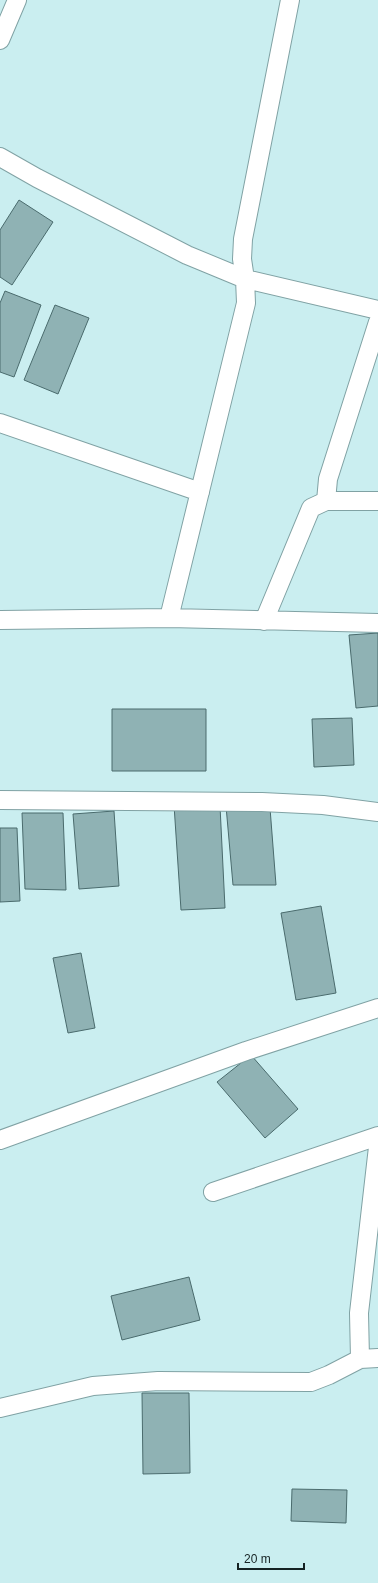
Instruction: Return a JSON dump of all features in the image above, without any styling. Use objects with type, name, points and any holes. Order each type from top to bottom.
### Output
[{"type":"street","points":[[0,40],[17,0]]},
{"type":"street","points":[[169,618],[246,303],[242,259],[243,239],[290,0]]},
{"type":"street","points":[[0,157],[36,178],[187,255],[245,279],[378,310]]},
{"type":"street","points":[[326,501],[328,480],[378,322]]},
{"type":"street","points":[[0,423],[200,492]]},
{"type":"street","points":[[264,621],[311,508],[326,501],[378,501]]},
{"type":"street","points":[[0,620],[169,618],[378,623]]},
{"type":"street","points":[[0,800],[262,802],[323,805],[378,812]]},
{"type":"street","points":[[0,1140],[246,1051],[378,1008]]},
{"type":"street","points":[[213,1192],[378,1136]]},
{"type":"street","points":[[360,1359],[359,1313],[378,1147]]},
{"type":"street","points":[[0,1408],[93,1386],[158,1381],[311,1382],[329,1375],[360,1359],[378,1358]]},
{"type":"building","points":[[19,200],[53,222],[12,285],[0,277],[0,230]]},
{"type":"building","points":[[5,291],[41,305],[14,377],[0,372],[0,303]]},
{"type":"building","points":[[55,305],[89,318],[58,394],[24,380]]},
{"type":"building","points":[[378,633],[378,706],[356,708],[349,635]]},
{"type":"building","points":[[112,709],[206,709],[206,771],[112,771]]},
{"type":"building","points":[[352,718],[354,765],[314,767],[312,719]]},
{"type":"building","points":[[174,805],[220,806],[225,908],[181,910]]},
{"type":"building","points":[[226,806],[270,808],[276,885],[233,885]]},
{"type":"building","points":[[114,811],[119,886],[79,889],[73,814]]},
{"type":"building","points":[[22,813],[63,813],[66,890],[25,889]]},
{"type":"building","points":[[0,828],[17,828],[20,901],[0,902]]},
{"type":"building","points":[[321,906],[336,993],[296,1000],[281,913]]},
{"type":"building","points":[[81,953],[95,1028],[68,1033],[53,958]]},
{"type":"building","points":[[251,1055],[298,1109],[265,1138],[217,1082]]},
{"type":"building","points":[[189,1277],[200,1320],[122,1340],[111,1296]]},
{"type":"building","points":[[142,1393],[189,1393],[190,1473],[143,1474]]},
{"type":"building","points":[[292,1489],[347,1490],[346,1523],[291,1521]]}]
